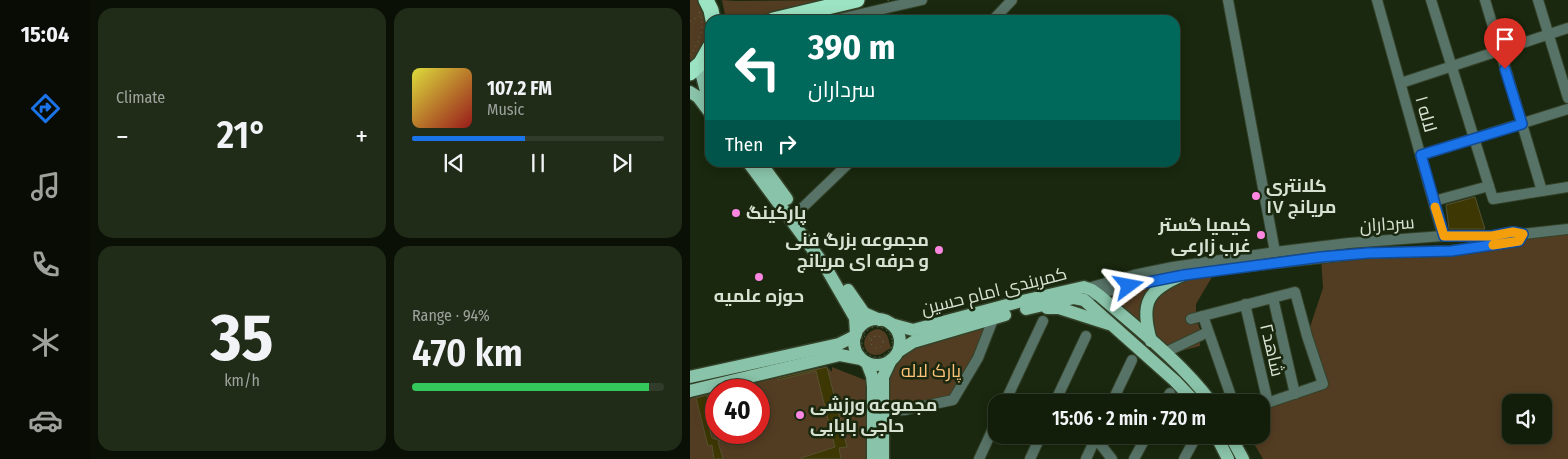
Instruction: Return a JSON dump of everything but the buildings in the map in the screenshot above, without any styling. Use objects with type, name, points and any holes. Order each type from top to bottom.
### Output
[{"type":"highway","points":[[794,15],[857,0]]},
{"type":"highway","points":[[702,4],[711,10],[712,15]]},
{"type":"main road","points":[[698,64],[705,88]]},
{"type":"main road","points":[[690,92],[698,97],[705,106]]},
{"type":"main road","points":[[752,167],[825,266],[855,318],[858,335]]},
{"type":"main road","points":[[764,167],[864,313],[886,322],[896,329],[900,336],[895,356],[883,377],[883,459]]},
{"type":"main road","points":[[1151,341],[1145,315],[1151,297],[1165,282],[1184,275]]},
{"type":"main road","name":"کمربندی امام حسین","points":[[886,322],[913,330],[1076,288],[1088,294]]},
{"type":"main road","points":[[1088,294],[1151,341],[1204,394]]},
{"type":"main road","name":"کمربندی امام حسین","points":[[895,356],[913,342],[994,317],[1088,294]]},
{"type":"main road","name":"کمربندی امام حسین","points":[[1088,294],[1088,303],[1187,394]]},
{"type":"main road","points":[[1034,307],[1058,308],[1115,326]]},
{"type":"main road","points":[[873,459],[872,376],[854,345],[863,324],[869,320],[886,322]]},
{"type":"main road","points":[[690,377],[839,344],[858,335]]},
{"type":"main road","points":[[690,392],[840,355],[882,365],[895,356]]},
{"type":"main road","points":[[1220,444],[1228,459]]},
{"type":"main road","points":[[1235,444],[1243,459]]},
{"type":"street","points":[[857,15],[922,0]]},
{"type":"street","points":[[997,15],[1012,0]]},
{"type":"street","points":[[1228,0],[1275,252]]},
{"type":"street","name":"لاله ۱","points":[[1377,0],[1444,236]]},
{"type":"street","points":[[1431,0],[1493,199],[1568,187]]},
{"type":"street","points":[[1485,0],[1542,191]]},
{"type":"street","points":[[1538,0],[1568,98]]},
{"type":"street","points":[[1401,83],[1568,28]]},
{"type":"street","points":[[1421,155],[1568,109]]},
{"type":"street","points":[[797,213],[845,167]]},
{"type":"street","points":[[1434,201],[1489,186]]},
{"type":"street","points":[[1523,234],[1568,229]]},
{"type":"street","name":"سرداران","points":[[1513,232],[1523,234],[1519,241],[1451,251],[1368,253],[1184,275],[1088,294],[1134,275],[1173,267],[1275,252],[1349,243],[1444,236],[1492,236],[1513,232]]},
{"type":"street","points":[[1191,319],[1295,292],[1323,384],[1270,402]]},
{"type":"street","points":[[1273,298],[1295,394]]},
{"type":"street","name":"شاهد۲","points":[[1245,304],[1262,394]]},
{"type":"street","points":[[1203,316],[1230,394]]},
{"type":"street","points":[[883,411],[905,410],[953,400],[978,358],[994,317]]},
{"type":"street","points":[[1008,394],[1043,320]]},
{"type":"street","points":[[1164,353],[1208,332]]},
{"type":"street","points":[[1059,394],[1086,336]]},
{"type":"street","points":[[1116,394],[1132,360]]},
{"type":"street","points":[[979,459],[988,439]]},
{"type":"street","points":[[1030,459],[1036,444]]},
{"type":"street","points":[[1086,459],[1092,444]]},
{"type":"street","points":[[1101,444],[1112,459]]},
{"type":"street","points":[[1134,459],[1142,444]]},
{"type":"street","points":[[1184,459],[1192,444]]},
{"type":"path","points":[[888,0],[890,9]]},
{"type":"path","points":[[698,64],[698,44],[702,30],[702,4]]},
{"type":"path","points":[[871,328],[885,330],[889,333],[892,342],[889,352],[876,358],[867,354],[858,335],[871,328]]},
{"type":"path","points":[[858,335],[872,339],[876,336],[880,337],[883,340],[880,348],[874,347],[872,339]]},
{"type":"green space","points":[[690,0],[701,0],[707,15],[705,15],[705,45],[690,67]]},
{"type":"green space","points":[[722,0],[831,0],[762,15],[725,15]]},
{"type":"green space","points":[[1568,229],[1568,459],[1263,459],[1254,444],[1270,444],[1270,402],[1323,384],[1307,336],[1323,288],[1321,257],[1451,251],[1523,234]]},
{"type":"green space","points":[[1189,275],[1212,277],[1196,304],[1196,319],[1200,329],[1200,346],[1181,351],[1156,341],[1151,311],[1157,295]]},
{"type":"green space","points":[[1156,285],[1142,326],[1110,296]]},
{"type":"green space","name":"پارک لاله","points":[[985,326],[974,358],[950,397],[889,406],[887,380],[895,363],[917,344]]},
{"type":"green space","points":[[878,329],[886,334],[891,348],[876,355],[867,351],[864,343],[868,334]]},
{"type":"green space","name":"مجموعه ورزشی حاجی بابایی","points":[[832,367],[870,382],[870,459],[690,459],[690,398],[705,395],[705,444],[770,444],[770,379],[819,368],[828,368],[832,372]]},
{"type":"slow traffic","points":[[1435,207],[1444,236],[1492,236],[1513,232],[1523,234],[1519,241],[1493,245]]},
{"type":"place","name":"کلانتری ۱۷ مریانج","points":[[1256,196]]},
{"type":"place","name":"پارکینگ","points":[[736,213]]},
{"type":"place","name":"کیمیا گستر غرب زارعی","points":[[1261,235]]},
{"type":"place","name":"مجموعه بزرگ فنی و حرفه ای مریانج","points":[[939,250]]},
{"type":"place","name":"حوزه علمیه","points":[[759,277]]},
{"type":"place","name":"مجموعه ورزشی حاجی بابایی","points":[[800,415]]},
{"type":"route","points":[[1129,286],[1184,275],[1321,257],[1368,253],[1451,251],[1519,241],[1523,234],[1513,232],[1492,236],[1444,236],[1421,155],[1522,124],[1505,69]]}]
